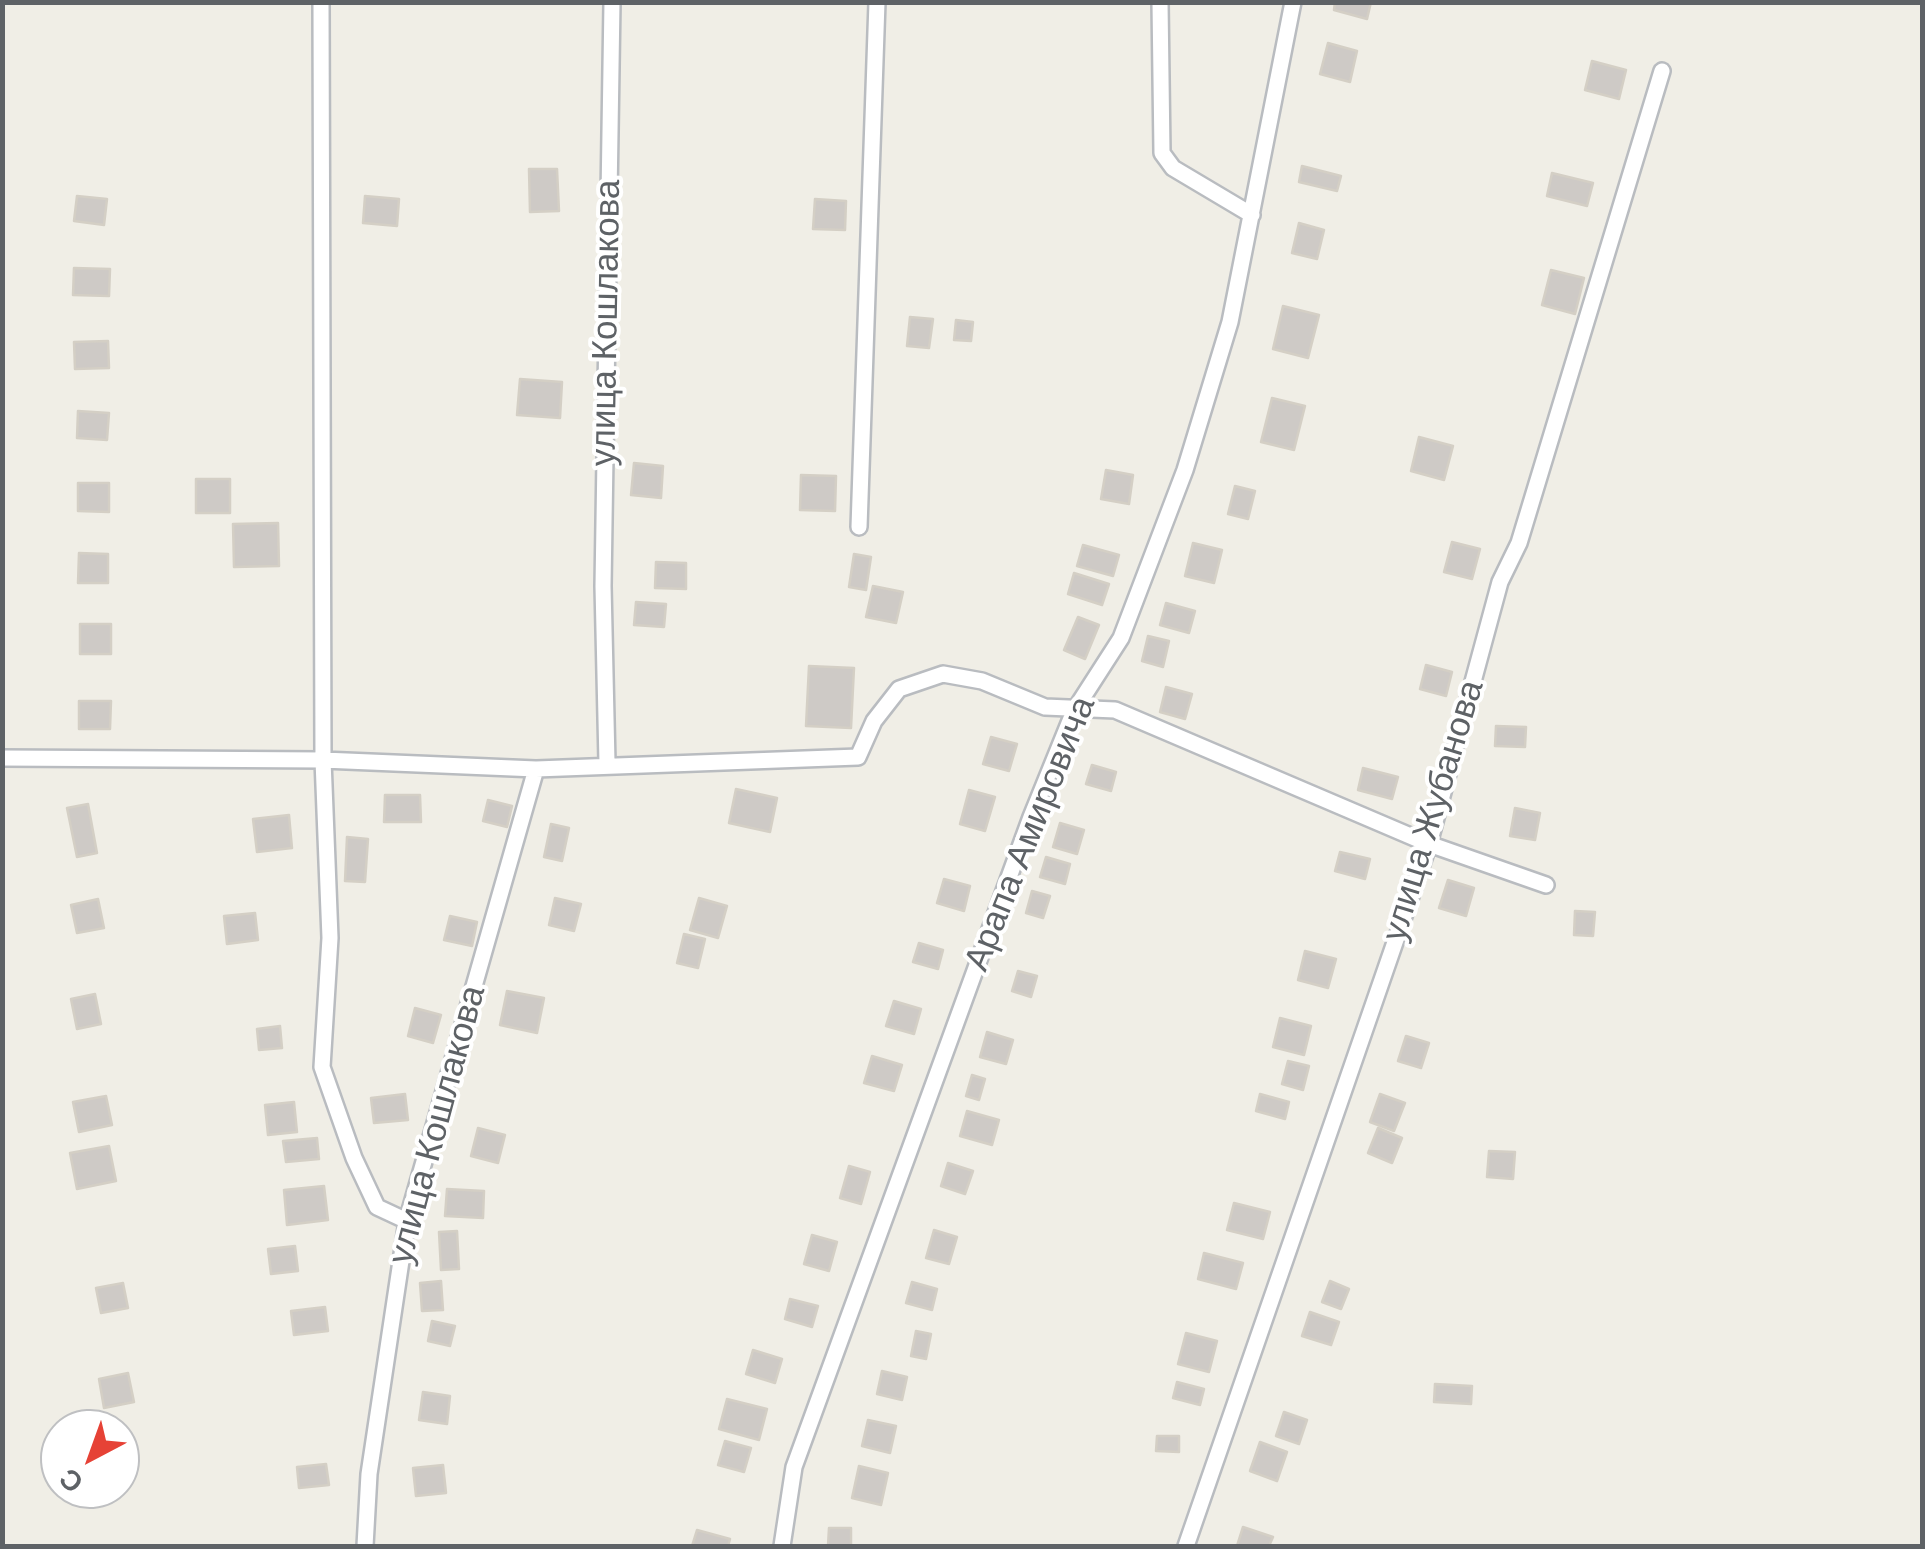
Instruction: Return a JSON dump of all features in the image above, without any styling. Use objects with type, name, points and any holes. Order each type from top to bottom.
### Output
[{"type":"street","points":[[321,2],[323,760],[330,938],[322,1067],[354,1158],[377,1207],[407,1221]]},
{"type":"street","name":"улица Кошлакова","points":[[607,763],[603,586],[612,2]]},
{"type":"street","points":[[859,526],[876,2]]},
{"type":"street","points":[[1160,2],[1162,153],[1173,168],[1252,214]]},
{"type":"street","name":"Арапа Амировича","points":[[782,1546],[794,1466],[1031,817],[1074,712],[1121,638],[1185,470],[1230,322],[1293,2]]},
{"type":"street","name":"улица Жубанова","points":[[1186,1546],[1428,844],[1500,582],[1519,543],[1662,70]]},
{"type":"street","points":[[2,758],[323,760],[536,769],[607,763],[858,757],[874,722],[899,688],[943,674],[982,681],[1045,708],[1074,712],[1115,710],[1428,844],[1546,885]]},
{"type":"street","name":"улица Кошлакова","points":[[365,1546],[368,1474],[407,1221],[536,769]]},
{"type":"building","points":[[1335,2],[1371,2],[1367,19],[1334,10]]},
{"type":"building","points":[[1328,43],[1357,51],[1350,82],[1320,74]]},
{"type":"building","points":[[1592,61],[1626,70],[1619,99],[1585,90]]},
{"type":"building","points":[[1302,166],[1341,176],[1337,191],[1299,182]]},
{"type":"building","points":[[529,169],[557,169],[559,211],[530,212]]},
{"type":"building","points":[[1552,173],[1593,183],[1587,206],[1547,196]]},
{"type":"building","points":[[77,196],[107,199],[104,225],[74,221]]},
{"type":"building","points":[[365,196],[399,199],[397,226],[363,223]]},
{"type":"building","points":[[815,199],[846,201],[845,230],[813,229]]},
{"type":"building","points":[[1299,223],[1324,230],[1317,259],[1292,253]]},
{"type":"building","points":[[74,268],[110,269],[109,296],[73,295]]},
{"type":"building","points":[[1551,270],[1584,278],[1575,314],[1542,305]]},
{"type":"building","points":[[1283,306],[1319,315],[1308,358],[1273,349]]},
{"type":"building","points":[[910,317],[933,319],[929,348],[907,346]]},
{"type":"building","points":[[956,320],[973,322],[971,341],[954,340]]},
{"type":"building","points":[[108,341],[109,368],[75,369],[74,342]]},
{"type":"building","points":[[520,379],[562,382],[560,418],[517,415]]},
{"type":"building","points":[[1272,398],[1305,406],[1294,450],[1261,442]]},
{"type":"building","points":[[78,411],[109,413],[107,440],[77,438]]},
{"type":"building","points":[[1419,437],[1453,446],[1444,480],[1411,471]]},
{"type":"building","points":[[634,463],[663,466],[661,498],[631,495]]},
{"type":"building","points":[[1106,470],[1133,475],[1129,504],[1101,499]]},
{"type":"building","points":[[801,475],[836,476],[835,511],[800,510]]},
{"type":"building","points":[[196,479],[230,479],[230,513],[196,513]]},
{"type":"building","points":[[78,483],[109,483],[109,512],[78,511]]},
{"type":"building","points":[[1235,486],[1255,491],[1248,519],[1228,514]]},
{"type":"building","points":[[278,523],[279,566],[234,567],[233,524]]},
{"type":"building","points":[[1452,542],[1480,549],[1472,579],[1444,572]]},
{"type":"building","points":[[1193,543],[1222,550],[1214,583],[1185,576]]},
{"type":"building","points":[[1083,545],[1119,555],[1113,576],[1077,566]]},
{"type":"building","points":[[79,553],[108,554],[108,583],[78,583]]},
{"type":"building","points":[[854,554],[871,557],[866,590],[849,587]]},
{"type":"building","points":[[656,562],[686,563],[686,589],[655,588]]},
{"type":"building","points":[[1074,573],[1109,584],[1102,605],[1068,594]]},
{"type":"building","points":[[873,586],[903,592],[896,623],[866,617]]},
{"type":"building","points":[[636,602],[666,604],[664,627],[634,625]]},
{"type":"building","points":[[1166,603],[1195,611],[1189,633],[1160,625]]},
{"type":"building","points":[[1078,617],[1099,625],[1085,659],[1064,650]]},
{"type":"building","points":[[80,624],[111,624],[111,654],[80,654]]},
{"type":"building","points":[[1148,636],[1169,641],[1163,667],[1142,661]]},
{"type":"building","points":[[1426,665],[1452,672],[1446,696],[1420,689]]},
{"type":"building","points":[[809,666],[854,668],[851,728],[806,726]]},
{"type":"building","points":[[1166,687],[1192,694],[1185,719],[1160,712]]},
{"type":"building","points":[[79,701],[111,701],[110,729],[79,729]]},
{"type":"building","points":[[1496,726],[1526,727],[1525,747],[1495,746]]},
{"type":"building","points":[[991,737],[1017,744],[1009,771],[983,764]]},
{"type":"building","points":[[1092,765],[1116,772],[1111,791],[1086,784]]},
{"type":"building","points":[[1363,768],[1398,777],[1392,799],[1358,790]]},
{"type":"building","points":[[736,789],[777,798],[770,832],[729,823]]},
{"type":"building","points":[[969,790],[995,797],[985,831],[960,824]]},
{"type":"building","points":[[385,795],[420,795],[421,822],[384,822]]},
{"type":"building","points":[[488,800],[512,806],[507,827],[483,821]]},
{"type":"building","points":[[88,804],[97,853],[77,857],[67,808]]},
{"type":"building","points":[[1515,808],[1540,813],[1535,840],[1510,836]]},
{"type":"building","points":[[289,815],[292,848],[257,852],[253,819]]},
{"type":"building","points":[[1060,823],[1084,830],[1077,854],[1053,847]]},
{"type":"building","points":[[551,824],[569,828],[562,861],[544,857]]},
{"type":"building","points":[[347,837],[368,839],[365,882],[345,881]]},
{"type":"building","points":[[1340,852],[1370,859],[1365,879],[1335,871]]},
{"type":"building","points":[[1046,857],[1070,864],[1065,884],[1040,877]]},
{"type":"building","points":[[944,879],[970,886],[964,911],[937,903]]},
{"type":"building","points":[[1448,880],[1474,888],[1466,916],[1439,908]]},
{"type":"building","points":[[1032,891],[1050,896],[1043,918],[1026,913]]},
{"type":"building","points":[[555,898],[581,904],[574,931],[549,925]]},
{"type":"building","points":[[699,898],[727,906],[718,938],[690,930]]},
{"type":"building","points":[[98,899],[104,928],[77,933],[71,905]]},
{"type":"building","points":[[1575,911],[1595,912],[1593,936],[1574,935]]},
{"type":"building","points":[[255,913],[258,940],[227,944],[224,916]]},
{"type":"building","points":[[450,916],[477,922],[472,946],[444,940]]},
{"type":"building","points":[[684,934],[705,939],[698,968],[677,963]]},
{"type":"building","points":[[919,943],[943,950],[938,969],[913,962]]},
{"type":"building","points":[[1305,951],[1336,959],[1328,988],[1298,980]]},
{"type":"building","points":[[1018,971],[1037,976],[1031,997],[1012,991]]},
{"type":"building","points":[[507,991],[544,998],[537,1033],[500,1025]]},
{"type":"building","points":[[95,994],[101,1024],[77,1029],[71,999]]},
{"type":"building","points":[[894,1001],[921,1009],[914,1034],[886,1026]]},
{"type":"building","points":[[415,1008],[441,1015],[433,1043],[408,1036]]},
{"type":"building","points":[[1280,1018],[1311,1026],[1304,1055],[1273,1047]]},
{"type":"building","points":[[280,1026],[282,1048],[259,1050],[257,1029]]},
{"type":"building","points":[[987,1032],[1013,1040],[1006,1064],[980,1057]]},
{"type":"building","points":[[1406,1036],[1429,1043],[1421,1068],[1398,1061]]},
{"type":"building","points":[[872,1056],[902,1065],[894,1091],[864,1083]]},
{"type":"building","points":[[1288,1061],[1309,1066],[1303,1090],[1282,1084]]},
{"type":"building","points":[[972,1075],[985,1079],[979,1100],[966,1096]]},
{"type":"building","points":[[405,1094],[408,1120],[374,1123],[371,1098]]},
{"type":"building","points":[[1260,1094],[1289,1102],[1285,1119],[1256,1111]]},
{"type":"building","points":[[1380,1094],[1405,1103],[1394,1131],[1370,1122]]},
{"type":"building","points":[[106,1096],[112,1125],[79,1132],[73,1102]]},
{"type":"building","points":[[294,1102],[297,1132],[268,1135],[265,1105]]},
{"type":"building","points":[[967,1111],[999,1120],[992,1145],[960,1136]]},
{"type":"building","points":[[478,1128],[505,1135],[498,1163],[471,1156]]},
{"type":"building","points":[[1378,1128],[1402,1138],[1392,1163],[1368,1153]]},
{"type":"building","points":[[317,1138],[319,1159],[286,1162],[283,1141]]},
{"type":"building","points":[[109,1146],[116,1181],[77,1189],[70,1153]]},
{"type":"building","points":[[1489,1151],[1515,1152],[1513,1179],[1487,1177]]},
{"type":"building","points":[[948,1163],[973,1171],[965,1194],[941,1186]]},
{"type":"building","points":[[849,1166],[870,1172],[861,1204],[840,1198]]},
{"type":"building","points":[[324,1186],[328,1220],[287,1225],[284,1190]]},
{"type":"building","points":[[447,1189],[484,1191],[483,1218],[445,1216]]},
{"type":"building","points":[[1234,1203],[1270,1212],[1263,1239],[1227,1230]]},
{"type":"building","points":[[934,1230],[957,1237],[949,1264],[926,1258]]},
{"type":"building","points":[[457,1231],[459,1269],[441,1270],[439,1232]]},
{"type":"building","points":[[812,1235],[837,1242],[829,1271],[804,1264]]},
{"type":"building","points":[[295,1246],[298,1271],[271,1274],[268,1249]]},
{"type":"building","points":[[1204,1253],[1243,1263],[1236,1289],[1198,1279]]},
{"type":"building","points":[[441,1281],[443,1310],[422,1311],[420,1283]]},
{"type":"building","points":[[1330,1281],[1349,1289],[1341,1309],[1322,1302]]},
{"type":"building","points":[[912,1282],[937,1289],[932,1310],[906,1303]]},
{"type":"building","points":[[123,1283],[128,1308],[101,1313],[96,1288]]},
{"type":"building","points":[[790,1299],[818,1306],[812,1327],[785,1319]]},
{"type":"building","points":[[325,1307],[328,1331],[294,1335],[291,1311]]},
{"type":"building","points":[[1310,1312],[1339,1322],[1331,1345],[1302,1336]]},
{"type":"building","points":[[432,1321],[455,1326],[450,1346],[428,1341]]},
{"type":"building","points":[[916,1331],[931,1334],[926,1359],[911,1356]]},
{"type":"building","points":[[1186,1333],[1217,1341],[1209,1372],[1178,1364]]},
{"type":"building","points":[[753,1350],[782,1359],[775,1383],[746,1374]]},
{"type":"building","points":[[882,1371],[907,1377],[902,1400],[877,1394]]},
{"type":"building","points":[[128,1373],[134,1402],[104,1408],[99,1379]]},
{"type":"building","points":[[1177,1382],[1204,1389],[1200,1405],[1173,1398]]},
{"type":"building","points":[[1435,1384],[1472,1386],[1471,1404],[1434,1402]]},
{"type":"building","points":[[423,1392],[450,1396],[447,1424],[419,1420]]},
{"type":"building","points":[[727,1399],[767,1409],[759,1440],[719,1429]]},
{"type":"building","points":[[1284,1412],[1307,1420],[1299,1444],[1276,1436]]},
{"type":"building","points":[[868,1420],[896,1426],[890,1453],[862,1446]]},
{"type":"building","points":[[1157,1436],[1179,1436],[1179,1452],[1156,1451]]},
{"type":"building","points":[[725,1441],[751,1448],[744,1472],[718,1465]]},
{"type":"building","points":[[1260,1442],[1287,1452],[1277,1481],[1250,1471]]},
{"type":"building","points":[[326,1464],[329,1485],[299,1488],[297,1467]]},
{"type":"building","points":[[443,1465],[446,1493],[416,1496],[413,1468]]},
{"type":"building","points":[[859,1466],[888,1473],[881,1505],[852,1498]]},
{"type":"building","points":[[1243,1527],[1273,1537],[1269,1546],[1237,1546]]},
{"type":"building","points":[[829,1528],[851,1528],[851,1546],[828,1546]]},
{"type":"building","points":[[697,1530],[730,1539],[728,1546],[692,1546]]}]
